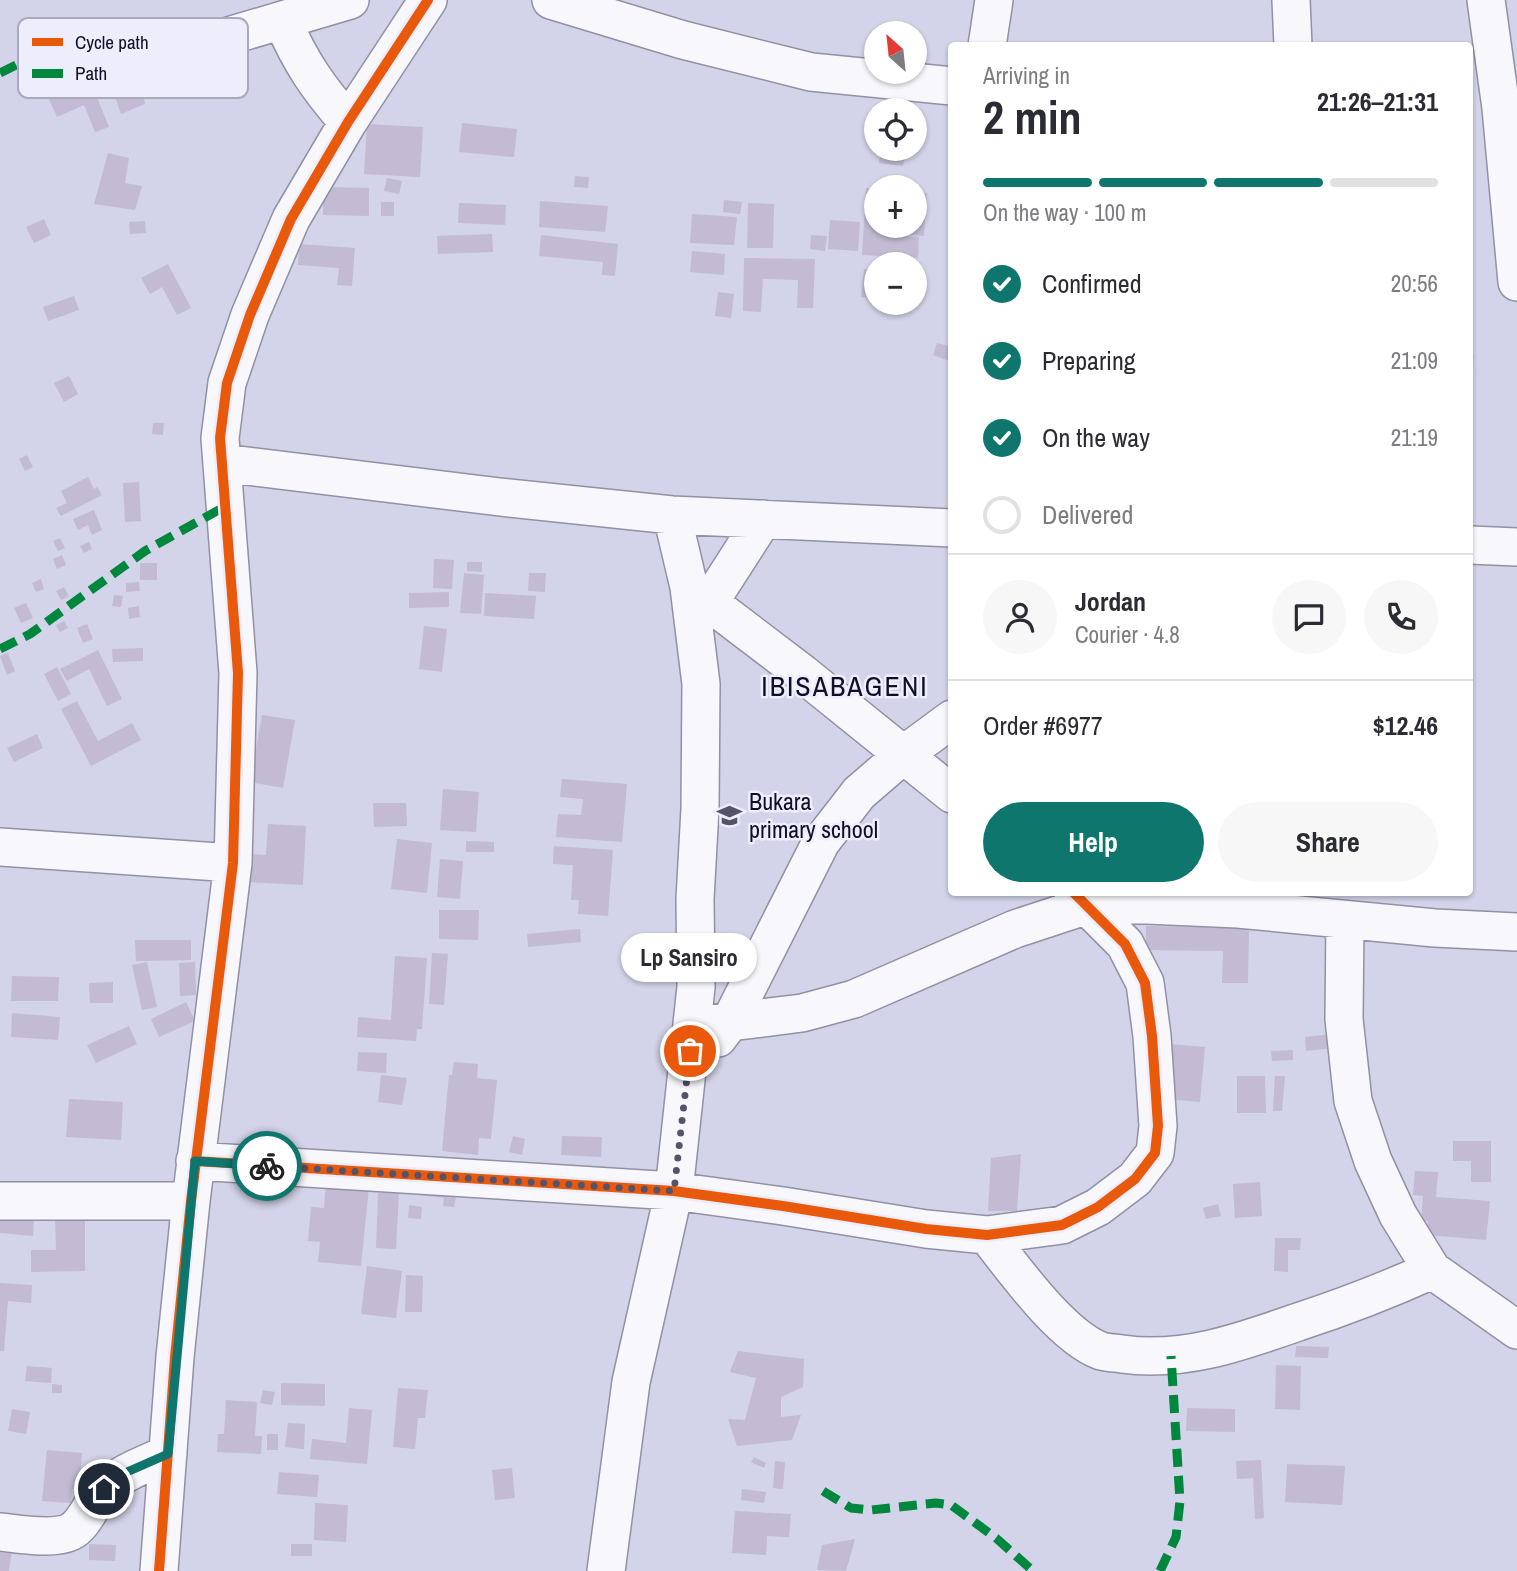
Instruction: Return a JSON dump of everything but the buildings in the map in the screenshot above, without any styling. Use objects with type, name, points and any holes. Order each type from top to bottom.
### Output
[{"type":"street","points":[[248,28],[302,11],[350,0]]},
{"type":"street","points":[[159,1571],[195,1161],[233,863],[238,673],[220,438],[227,383],[250,315],[290,219],[348,122],[428,0]]},
{"type":"street","points":[[551,0],[683,40],[811,72],[948,86]]},
{"type":"street","points":[[988,42],[994,0]]},
{"type":"street","points":[[1291,0],[1293,42]]},
{"type":"street","points":[[1486,0],[1486,108],[1517,282]]},
{"type":"street","points":[[302,11],[297,54],[317,87],[348,122]]},
{"type":"street","points":[[222,463],[672,515],[948,528]]},
{"type":"street","points":[[606,1571],[631,1382],[674,1191],[696,987],[695,899],[700,809],[701,684],[699,595],[672,515]]},
{"type":"street","points":[[699,595],[763,519]]},
{"type":"street","points":[[1473,545],[1517,547]]},
{"type":"street","points":[[699,595],[802,673],[948,791]]},
{"type":"street","points":[[687,1077],[730,1022],[821,842],[859,793],[903,755],[948,722]]},
{"type":"street","points":[[0,847],[233,863]]},
{"type":"street","points":[[195,1161],[674,1191],[926,1229],[987,1235],[1062,1225],[1098,1208],[1135,1179],[1155,1153],[1158,1126],[1145,983],[1125,944],[1080,899]]},
{"type":"street","points":[[692,1024],[802,1013],[855,999],[1080,899],[1517,932]]},
{"type":"street","points":[[1345,920],[1344,1020],[1353,1101],[1373,1161],[1398,1215],[1432,1270],[1517,1330]]},
{"type":"street","points":[[0,1202],[191,1201]]},
{"type":"street","points":[[987,1235],[1023,1282],[1077,1337],[1102,1351],[1132,1355],[1171,1356],[1224,1346],[1353,1303],[1432,1270]]},
{"type":"street","points":[[0,1532],[43,1535],[68,1533],[79,1526],[104,1489],[127,1472],[168,1454]]},
{"type":"marked path","points":[[0,73],[18,64]]},
{"type":"marked path","points":[[0,649],[30,634],[145,551],[224,507]]},
{"type":"marked path","points":[[1160,1571],[1176,1537],[1180,1501],[1171,1356]]},
{"type":"marked path","points":[[823,1491],[851,1508],[871,1510],[936,1503],[951,1505],[996,1538],[1033,1571]]},
{"type":"cycle path","points":[[159,1571],[175,1357],[191,1201],[233,863],[238,673],[220,438],[227,383],[250,315],[291,219],[348,122],[428,0]]},
{"type":"cycle path","points":[[195,1161],[674,1191],[926,1229],[987,1235],[1062,1225],[1098,1207],[1135,1179],[1155,1153],[1158,1126],[1152,1036],[1145,983],[1125,944],[1077,896]]},
{"type":"way so far","points":[[267,1166],[674,1191],[690,1051]]},
{"type":"place","name":"Bukara primary school","points":[[729,816]]},
{"type":"place","name":"Lp Sansiro","points":[[690,1051]]},
{"type":"district","name":"IBISABAGENI","points":[[845,686]]},
{"type":"route","points":[[104,1489],[127,1472],[168,1454],[195,1161],[267,1166]]}]
